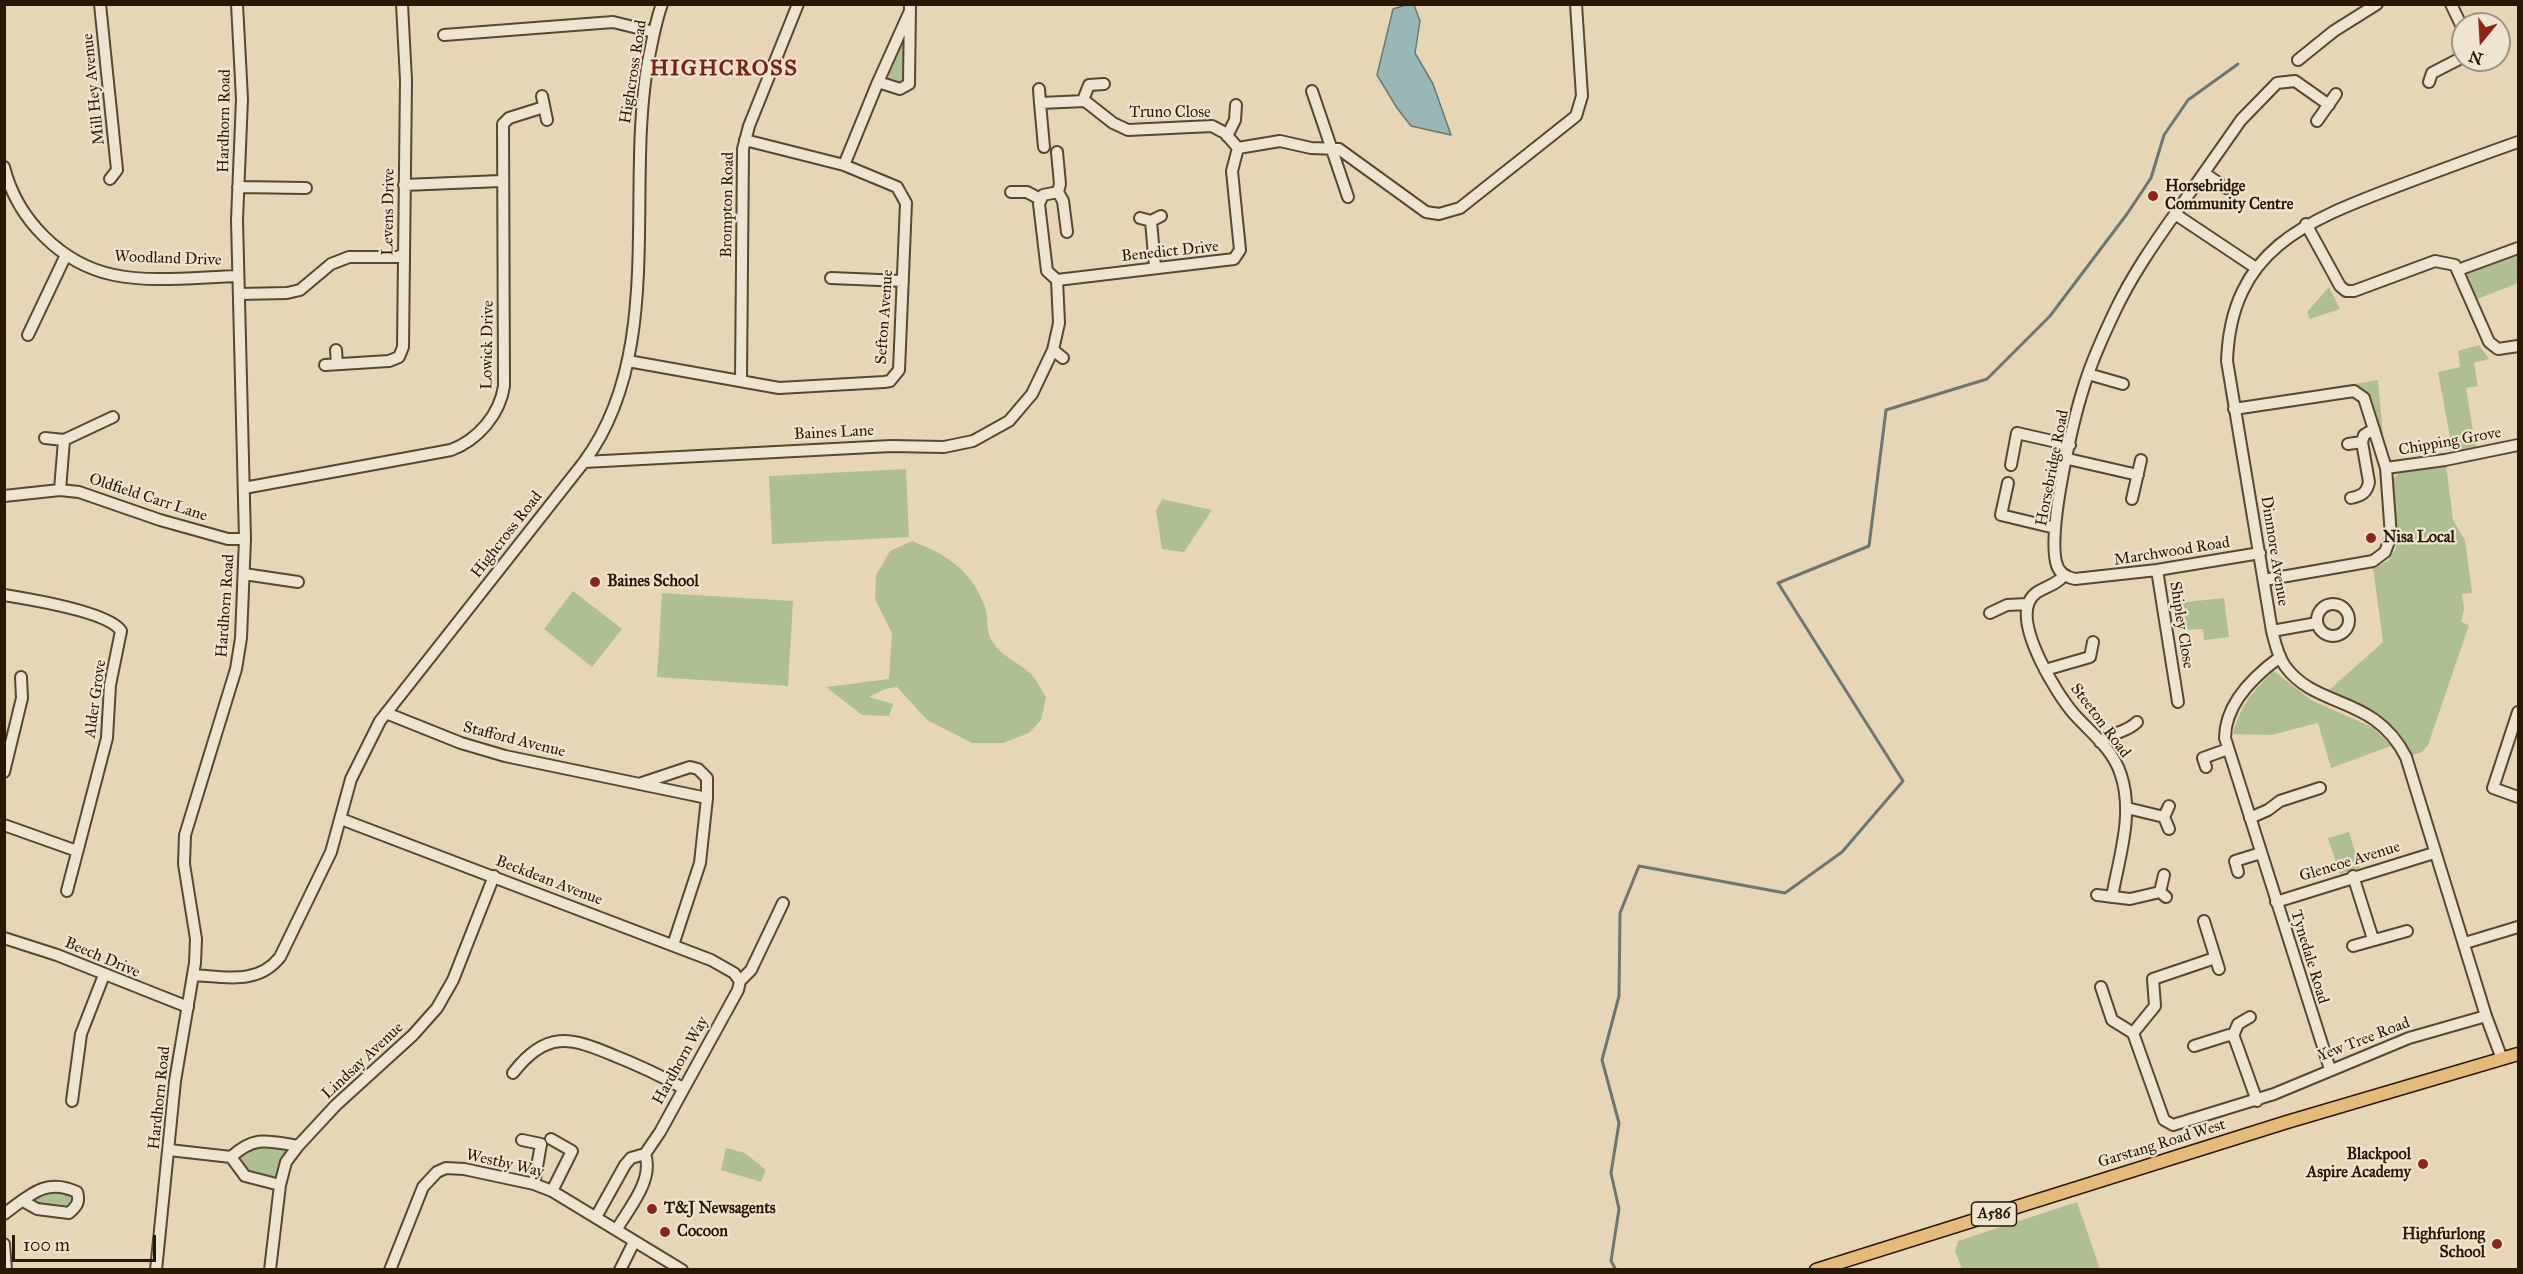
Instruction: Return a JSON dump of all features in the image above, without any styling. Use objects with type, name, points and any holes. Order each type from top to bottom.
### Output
[{"type":"main road","name":"Garstang Road West","points":[[1816,1269],[2287,1122],[2518,1054]]},
{"type":"street","name":"Mill Hey Avenue","points":[[100,4],[117,170]]},
{"type":"street","name":"Hardhorn Road","points":[[156,1269],[175,1081],[194,975],[196,939],[184,864],[184,845],[239,660],[245,538],[238,276],[238,188],[242,99],[237,4]]},
{"type":"street","name":"Levens Drive","points":[[325,366],[389,362],[399,357],[401,352],[406,80],[402,4]]},
{"type":"street","name":"Highcross Road","points":[[194,975],[251,978],[274,964],[331,852],[348,788],[360,756],[386,713],[584,462],[615,408],[628,361],[638,287],[639,136],[654,32],[662,4]]},
{"type":"street","name":"Brompton Road","points":[[741,380],[742,160],[745,140],[798,4]]},
{"type":"street","points":[[1238,148],[1280,141],[1311,148],[1332,148],[1346,152],[1426,212],[1439,214],[1460,208],[1576,116],[1582,96],[1576,4]]},
{"type":"street","points":[[2298,60],[2334,31],[2377,4]]},
{"type":"street","points":[[878,82],[900,89],[909,84],[909,9]]},
{"type":"street","points":[[844,165],[909,9]]},
{"type":"street","points":[[444,35],[613,22],[654,32]]},
{"type":"street","points":[[2427,75],[2451,63]]},
{"type":"street","name":"Horsebridge Road","points":[[2064,575],[2056,561],[2055,528],[2070,445],[2088,374],[2123,294],[2175,214],[2241,120],[2277,83],[2295,81],[2329,105]]},
{"type":"street","points":[[1040,103],[1083,100],[1089,85],[1104,84]]},
{"type":"street","points":[[1039,89],[1044,147]]},
{"type":"street","points":[[1312,91],[1348,197]]},
{"type":"street","points":[[2317,122],[2336,94]]},
{"type":"street","points":[[542,96],[547,120]]},
{"type":"street","name":"Truno Close","points":[[1083,100],[1113,123],[1128,130],[1207,125],[1219,129],[1238,148]]},
{"type":"street","name":"Truno Close","points":[[1227,136],[1235,120],[1236,105]]},
{"type":"street","name":"Lowick Drive","points":[[244,488],[451,450],[477,435],[500,404],[504,386],[501,182],[503,124],[508,118],[544,107]]},
{"type":"street","name":"Sefton Avenue","points":[[628,361],[794,389],[890,381],[899,370],[905,197],[897,187],[844,165],[745,140]]},
{"type":"street","name":"Dinmore Avenue","points":[[2502,1059],[2434,853],[2406,757],[2399,743],[2375,717],[2314,689],[2293,675],[2280,657],[2272,631],[2227,361],[2229,336],[2237,302],[2256,268],[2274,247],[2306,224],[2368,197],[2518,142]]},
{"type":"street","name":"Benedict Drive","points":[[1057,280],[1155,267],[1231,261],[1240,250],[1232,167],[1238,148]]},
{"type":"street","points":[[1057,152],[1060,184],[1058,192],[1063,201],[1067,232]]},
{"type":"street","name":"Woodland Drive","points":[[4,166],[15,197],[27,217],[66,255],[92,268],[123,276],[238,276]]},
{"type":"street","points":[[110,179],[117,170],[128,176]]},
{"type":"street","points":[[2204,173],[2226,188]]},
{"type":"street","points":[[404,185],[501,182]]},
{"type":"street","points":[[238,188],[306,188]]},
{"type":"street","points":[[1011,192],[1027,192],[1040,199]]},
{"type":"street","points":[[1040,199],[1047,193],[1058,192]]},
{"type":"street","points":[[1040,199],[1047,271],[1057,280]]},
{"type":"street","points":[[2175,214],[2256,268]]},
{"type":"street","points":[[1155,267],[1145,219],[1161,216]]},
{"type":"street","points":[[2306,224],[2340,286],[2346,291],[2354,291],[2435,261],[2451,262],[2458,270],[2489,342],[2498,349],[2518,346]]},
{"type":"street","points":[[2458,270],[2518,248]]},
{"type":"street","points":[[239,294],[287,293],[300,290],[336,261],[349,257],[398,257],[403,254]]},
{"type":"street","points":[[28,335],[66,255]]},
{"type":"street","points":[[831,278],[903,281]]},
{"type":"street","name":"Baines Lane","points":[[584,462],[891,446],[944,447],[988,434],[1009,421],[1029,399],[1053,350],[1059,323],[1057,280]]},
{"type":"street","points":[[336,350],[337,364]]},
{"type":"street","points":[[1053,350],[1063,358]]},
{"type":"street","points":[[2088,374],[2123,384]]},
{"type":"street","points":[[2234,409],[2354,391],[2364,398],[2386,468],[2391,536],[2385,552],[2373,561],[2264,580]]},
{"type":"street","points":[[45,438],[64,440],[113,417]]},
{"type":"street","points":[[2350,498],[2365,493],[2370,482],[2362,442],[2364,435],[2374,429]]},
{"type":"street","points":[[2011,465],[2017,433],[2070,445]]},
{"type":"street","points":[[60,490],[64,440]]},
{"type":"street","points":[[2348,444],[2362,442]]},
{"type":"street","name":"Chipping Grove","points":[[2386,468],[2445,460],[2518,445]]},
{"type":"street","points":[[2068,459],[2138,475]]},
{"type":"street","points":[[2132,499],[2141,460]]},
{"type":"street","points":[[2008,483],[2001,515],[2055,528]]},
{"type":"street","name":"Oldfield Carr Lane","points":[[4,496],[60,490],[79,492],[160,520],[228,539],[245,538]]},
{"type":"street","name":"Marchwood Road","points":[[2064,575],[2089,579],[2260,553]]},
{"type":"street","name":"Shipley Close","points":[[2157,570],[2178,702]]},
{"type":"street","points":[[244,574],[293,577]]},
{"type":"street","points":[[1990,613],[2007,605],[2028,604],[2037,591],[2059,582],[2064,575]]},
{"type":"street","name":"Alder Grove","points":[[4,595],[50,603],[108,620],[117,625],[121,632],[110,685],[107,738],[67,891]]},
{"type":"street","name":"Steeton Road","points":[[2028,604],[2031,636],[2045,670],[2067,706],[2100,742],[2121,773],[2127,808],[2112,897]]},
{"type":"street","points":[[2272,631],[2317,622]]},
{"type":"street","points":[[2045,670],[2093,660],[2092,642]]},
{"type":"street","name":"Tynedale Road","points":[[2280,657],[2249,686],[2230,710],[2225,725],[2228,750],[2330,1069]]},
{"type":"street","points":[[4,772],[22,698],[21,677]]},
{"type":"street","name":"Shipley Close","points":[[2175,685],[2187,683]]},
{"type":"street","points":[[2518,712],[2493,788],[2518,797]]},
{"type":"street","name":"Stafford Avenue","points":[[386,713],[484,751],[707,798]]},
{"type":"street","points":[[2100,742],[2113,732],[2128,735],[2137,722]]},
{"type":"street","points":[[2206,767],[2203,758],[2228,750]]},
{"type":"street","points":[[639,784],[690,767],[698,769],[707,778],[700,863],[673,945]]},
{"type":"street","points":[[2250,818],[2268,810],[2280,801],[2317,789],[2317,801]]},
{"type":"street","points":[[2169,806],[2164,817],[2169,829]]},
{"type":"street","points":[[2127,808],[2164,817]]},
{"type":"street","name":"Beckdean Avenue","points":[[341,819],[673,945],[724,967],[738,976],[740,981]]},
{"type":"street","points":[[4,825],[77,851]]},
{"type":"street","name":"Glencoe Avenue","points":[[2276,902],[2353,876],[2434,853]]},
{"type":"street","points":[[2238,872],[2235,861],[2261,854]]},
{"type":"street","points":[[2097,895],[2136,898],[2163,895],[2164,875]]},
{"type":"street","name":"Lindsay Avenue","points":[[270,1269],[280,1185],[286,1162],[336,1105],[413,1035],[437,1008],[453,980],[494,876]]},
{"type":"street","points":[[2353,876],[2373,939]]},
{"type":"street","name":"Hardhorn Way","points":[[596,1217],[631,1158],[645,1155],[660,1132],[738,990],[740,981],[751,970],[783,903]]},
{"type":"street","points":[[2101,987],[2112,1020],[2133,1033],[2155,1006],[2153,979],[2217,964],[2204,921]]},
{"type":"street","points":[[2465,943],[2518,927]]},
{"type":"street","points":[[2353,946],[2407,931]]},
{"type":"street","name":"Beech Drive","points":[[4,938],[57,955],[188,1007]]},
{"type":"street","points":[[72,1101],[81,1034],[104,975]]},
{"type":"street","name":"Yew Tree Road","points":[[2133,1033],[2167,1123],[2173,1125],[2257,1101],[2409,1038],[2486,1016]]},
{"type":"street","points":[[2250,1017],[2238,1024],[2233,1036],[2257,1101]]},
{"type":"street","points":[[2194,1046],[2233,1036]]},
{"type":"street","points":[[513,1073],[538,1047],[566,1040],[591,1046],[683,1088]]},
{"type":"street","points":[[551,1139],[572,1151],[552,1191]]},
{"type":"street","points":[[522,1140],[541,1144],[534,1184]]},
{"type":"street","points":[[169,1150],[231,1157],[243,1147],[258,1141],[298,1146]]},
{"type":"street","name":"Hardhorn Way","points":[[617,1229],[645,1180],[648,1164],[645,1155]]},
{"type":"street","points":[[231,1157],[244,1176],[280,1185]]},
{"type":"street","name":"Westby Way","points":[[390,1269],[423,1187],[437,1172],[454,1168],[534,1184],[552,1191],[682,1269]]},
{"type":"street","points":[[4,1214],[23,1201],[31,1192],[45,1186],[61,1186],[77,1192],[79,1200],[76,1207],[69,1212],[37,1209],[23,1201]]},
{"type":"street","points":[[620,1269],[634,1242]]},
{"type":"street","points":[[4,1244],[6,1269]]},
{"type":"green space","points":[[909,13],[906,87],[878,82]]},
{"type":"green space","points":[[2518,251],[2518,283],[2475,300],[2463,270]]},
{"type":"green space","points":[[2329,287],[2340,309],[2310,319],[2307,312]]},
{"type":"green space","points":[[2479,345],[2489,359],[2474,363],[2478,386],[2466,388],[2476,449],[2453,453],[2438,372],[2460,367],[2458,351]]},
{"type":"green space","points":[[2378,380],[2386,468],[2361,391],[2348,385]]},
{"type":"green space","points":[[2446,465],[2453,520],[2465,540],[2472,593],[2462,594],[2464,609],[2461,622],[2469,625],[2428,745],[2422,752],[2410,756],[2397,732],[2377,715],[2328,691],[2383,642],[2373,568],[2388,561],[2396,548],[2392,480],[2400,472]]},
{"type":"green space","points":[[906,469],[909,537],[772,544],[769,476]]},
{"type":"green space","points":[[1162,499],[1212,510],[1184,552],[1162,549],[1156,511]]},
{"type":"green space","points":[[912,541],[937,552],[967,575],[981,597],[986,610],[989,634],[993,643],[1031,674],[1037,682],[1046,697],[1041,720],[1029,733],[1003,743],[972,743],[927,720],[897,687],[885,689],[869,697],[893,704],[889,716],[862,715],[826,687],[889,679],[892,633],[875,599],[876,575],[890,551]]},
{"type":"green space","points":[[573,591],[622,629],[592,667],[544,629]]},
{"type":"green space","points":[[662,593],[793,601],[788,686],[657,677]]},
{"type":"green space","points":[[2224,598],[2229,637],[2204,640],[2203,629],[2184,630],[2177,603]]},
{"type":"green space","points":[[2274,671],[2311,700],[2374,728],[2391,746],[2331,768],[2318,723],[2271,735],[2233,734],[2248,699]]},
{"type":"green space","points":[[2349,832],[2360,868],[2340,874],[2328,838]]},
{"type":"green space","points":[[298,1146],[280,1185],[250,1179],[231,1157],[243,1147]]},
{"type":"green space","points":[[726,1148],[745,1153],[766,1170],[761,1182],[721,1170]]},
{"type":"green space","points":[[44,1188],[77,1192],[69,1213],[23,1201]]},
{"type":"green space","points":[[2077,1202],[2100,1269],[1962,1269],[1955,1251],[1958,1241]]},
{"type":"water","points":[[1414,5],[1420,21],[1415,53],[1433,84],[1451,135],[1411,126],[1377,75],[1393,9]]},
{"type":"waterway","points":[[1616,1270],[1611,1261],[1619,1209],[1611,1173],[1619,1123],[1602,1060],[1619,996],[1620,913],[1639,866],[1785,893],[1842,852],[1903,781],[1778,583],[1869,546],[1886,410],[1987,379],[2050,316],[2127,214],[2151,178],[2164,135],[2188,100],[2238,64]]},
{"type":"place","name":"Horsebridge Community Centre","points":[[2153,196]]},
{"type":"place","name":"Nisa Local","points":[[2371,538]]},
{"type":"place","name":"Baines School","points":[[595,582]]},
{"type":"place","name":"Blackpool Aspire Academy","points":[[2423,1164]]},
{"type":"place","name":"T&J Newsagents","points":[[652,1209]]},
{"type":"place","name":"Cocoon","points":[[665,1232]]},
{"type":"place","name":"Highfurlong School","points":[[2497,1244]]},
{"type":"district","name":"HIGHCROSS","points":[[724,70]]}]
